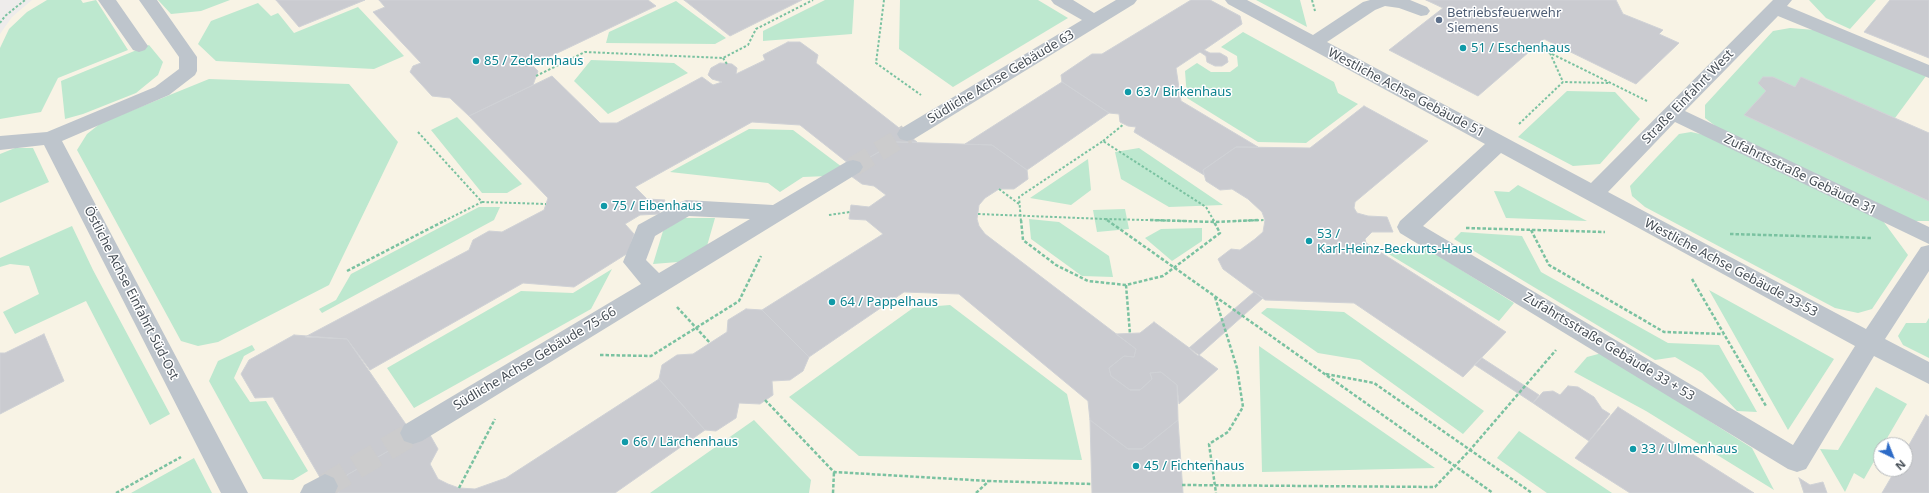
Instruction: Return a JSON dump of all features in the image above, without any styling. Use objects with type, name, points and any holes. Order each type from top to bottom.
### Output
[{"type":"lane","points":[[107,0],[139,46]]},
{"type":"lane","points":[[0,143],[50,138],[162,91],[188,71],[188,57],[148,0]]},
{"type":"lane","points":[[1060,0],[1094,20]]},
{"type":"lane","name":"Südliche Achse Gebäude 63","points":[[907,134],[1128,0]]},
{"type":"lane","name":"Westliche Achse Gebäude 51","points":[[1234,0],[1593,194]]},
{"type":"lane","points":[[1314,43],[1370,6],[1384,1],[1402,3],[1421,11]]},
{"type":"lane","points":[[1779,4],[1929,72]]},
{"type":"lane","name":"Straße Einfahrt West","points":[[1593,194],[1779,4]]},
{"type":"lane","name":"Zufahrtsstraße Gebäude 31","points":[[1672,113],[1929,236]]},
{"type":"lane","name":"Östliche Achse Einfahrt Süd-Ost","points":[[50,138],[235,493]]},
{"type":"lane","name":"Zufahrtsstraße Gebäude 33 + 53","points":[[1499,143],[1408,227],[1797,461],[1870,342]]},
{"type":"lane","name":"Südliche Achse Gebäude 75-66","points":[[413,433],[853,167]]},
{"type":"lane","name":"Westliche Achse Gebäude 33-53","points":[[1593,194],[1929,374]]},
{"type":"lane","points":[[656,285],[634,262],[646,231],[686,208],[777,213]]},
{"type":"lane","points":[[1870,342],[1929,253]]},
{"type":"path","points":[[0,24],[4,16],[25,0]]},
{"type":"path","points":[[536,76],[586,52],[723,58],[748,45],[756,29],[813,0]]},
{"type":"path","points":[[884,0],[876,63],[944,112]]},
{"type":"path","points":[[1536,46],[1672,113]]},
{"type":"path","points":[[1550,53],[1563,82]]},
{"type":"path","points":[[723,58],[727,64]]},
{"type":"path","points":[[1499,143],[1563,82],[1612,83]]},
{"type":"path","points":[[1103,141],[1206,207],[1220,232],[1162,276],[1126,285],[1088,281],[1056,265],[1023,240],[1022,215],[1019,197],[1103,141],[1124,124]]},
{"type":"path","points":[[418,132],[482,202]]},
{"type":"path","points":[[999,189],[1020,204]]},
{"type":"path","points":[[347,271],[482,202],[546,204]]},
{"type":"path","points":[[823,215],[850,212]]},
{"type":"path","points":[[978,214],[1214,222],[1264,220]]},
{"type":"path","points":[[1105,219],[1493,493]]},
{"type":"path","points":[[1462,228],[1607,232]]},
{"type":"path","points":[[1531,230],[1549,265],[1664,332],[1724,334]]},
{"type":"path","points":[[1727,234],[1875,238]]},
{"type":"path","points":[[599,354],[651,356],[739,301],[762,254]]},
{"type":"path","points":[[1690,275],[1766,407]]},
{"type":"path","points":[[656,285],[710,343]]},
{"type":"path","points":[[1126,285],[1130,334]]},
{"type":"path","points":[[1215,296],[1237,368],[1243,407],[1228,432],[1209,444],[1216,493]]},
{"type":"path","points":[[1182,485],[1435,487],[1470,450],[1576,328]]},
{"type":"path","points":[[1324,373],[1374,383],[1532,493]]},
{"type":"path","points":[[765,400],[834,472],[989,481],[1092,484]]},
{"type":"path","points":[[459,488],[496,418]]},
{"type":"path","points":[[116,493],[208,442]]},
{"type":"path","points":[[833,493],[834,472]]},
{"type":"path","points":[[976,493],[989,481]]},
{"type":"shaded area","points":[[32,0],[1929,0],[1929,493],[0,493],[0,34],[12,17]]},
{"type":"green space","points":[[47,0],[81,0],[83,3],[96,0],[128,50],[58,78],[41,112],[0,119],[0,48],[9,29],[27,12]]},
{"type":"green space","points":[[158,0],[230,0],[201,11],[171,14]]},
{"type":"green space","points":[[825,0],[854,0],[852,34],[763,41],[763,31]]},
{"type":"green space","points":[[900,0],[1038,0],[1068,18],[953,87],[899,49]]},
{"type":"green space","points":[[1256,0],[1300,0],[1307,27]]},
{"type":"green space","points":[[1809,0],[1876,0],[1850,29],[1826,18]]},
{"type":"green space","points":[[676,1],[726,38],[715,44],[606,43],[609,32]]},
{"type":"green space","points":[[258,3],[271,16],[278,13],[294,33],[358,7],[404,56],[374,69],[216,61],[198,44],[211,21]]},
{"type":"green space","points":[[1790,28],[1815,30],[1926,76],[1895,118],[1801,78],[1795,87],[1773,77],[1766,91],[1744,115],[1929,201],[1929,221],[1914,221],[1718,128],[1705,118],[1705,105],[1773,31]]},
{"type":"green space","points":[[1243,32],[1334,82],[1338,93],[1358,104],[1306,143],[1258,142],[1187,98],[1185,71],[1197,63],[1211,72],[1230,72],[1238,66],[1237,56],[1221,47]]},
{"type":"green space","points":[[149,45],[163,62],[158,75],[136,93],[83,114],[65,119],[61,81]]},
{"type":"green space","points":[[591,60],[674,63],[688,73],[608,114],[574,81]]},
{"type":"green space","points":[[209,79],[349,84],[398,142],[329,285],[218,342],[198,346],[181,341],[77,150],[87,134],[101,123]]},
{"type":"green space","points":[[1567,91],[1615,92],[1640,119],[1600,164],[1573,166],[1518,137]]},
{"type":"green space","points":[[457,117],[522,184],[507,193],[482,193],[431,130]]},
{"type":"green space","points":[[749,129],[793,130],[842,167],[828,176],[803,177],[780,192],[768,183],[670,172]]},
{"type":"green space","points":[[1691,132],[1709,136],[1883,221],[1908,255],[1872,309],[1858,313],[1835,308],[1645,207],[1632,196],[1630,186],[1679,134]]},
{"type":"green space","points":[[15,148],[33,148],[49,182],[0,203],[0,154]]},
{"type":"green space","points":[[1139,148],[1223,205],[1169,207],[1121,179],[1115,152]]},
{"type":"green space","points":[[1088,159],[1091,190],[1071,205],[1030,198]]},
{"type":"green space","points":[[1518,185],[1587,221],[1506,218],[1494,191],[1509,192]]},
{"type":"green space","points":[[479,207],[500,207],[494,220],[322,313],[319,309],[336,300],[351,274]]},
{"type":"green space","points":[[1125,209],[1129,229],[1097,232],[1093,210]]},
{"type":"green space","points":[[684,218],[715,218],[703,260],[653,264],[663,231]]},
{"type":"green space","points":[[1029,219],[1059,222],[1109,256],[1113,277],[1082,276],[1031,239]]},
{"type":"green space","points":[[72,226],[93,270],[170,414],[150,425],[86,301],[15,334],[3,312],[39,294],[29,266],[10,264],[0,267],[0,258]]},
{"type":"green space","points":[[1202,228],[1202,241],[1172,261],[1145,238],[1161,229]]},
{"type":"green space","points":[[1461,232],[1522,236],[1541,272],[1668,343],[1719,345],[1757,412],[1737,411],[1702,373],[1675,357],[1655,360],[1454,239]]},
{"type":"green space","points":[[1423,246],[1514,303],[1499,321],[1382,250]]},
{"type":"green space","points":[[612,269],[591,309],[414,408],[387,368],[521,291],[573,293]]},
{"type":"green space","points":[[1709,290],[1834,359],[1788,430]]},
{"type":"green space","points":[[950,305],[1067,394],[1082,460],[859,456],[789,397],[913,308]]},
{"type":"green space","points":[[1267,308],[1344,312],[1484,411],[1463,434],[1360,360],[1318,353],[1261,313]]},
{"type":"green space","points":[[1929,318],[1929,358],[1903,345],[1898,336],[1906,323],[1926,323]]},
{"type":"green space","points":[[252,345],[255,350],[244,356],[234,378],[250,402],[266,401],[308,471],[293,480],[263,479],[209,381],[218,361]]},
{"type":"green space","points":[[1259,346],[1435,468],[1262,472]]},
{"type":"green space","points":[[1602,353],[1752,448],[1774,490],[1646,411],[1574,372],[1587,357]]},
{"type":"green space","points":[[1876,387],[1907,404],[1888,437],[1873,437],[1873,463],[1864,479],[1854,473],[1845,492],[1820,449],[1838,450]]},
{"type":"green space","points":[[754,420],[811,480],[809,493],[650,493]]},
{"type":"green space","points":[[1519,431],[1612,493],[1547,493],[1497,458]]},
{"type":"green space","points":[[194,458],[212,493],[131,493]]},
{"type":"building","points":[[276,0],[365,0],[299,27]]},
{"type":"building","name":"85 / Zedernhaus","points":[[379,0],[648,0],[656,6],[547,58],[535,57],[531,64],[538,71],[533,85],[469,116],[450,98],[432,96],[410,72],[413,66],[421,63],[373,12],[385,7]]},
{"type":"building","points":[[684,0],[802,0],[730,36]]},
{"type":"building","name":"63 / Birkenhaus","points":[[1191,0],[1210,0],[1240,16],[1242,24],[1204,50],[1210,53],[1220,53],[1227,57],[1228,62],[1222,66],[1215,66],[1207,62],[1206,56],[1200,52],[1176,68],[1181,101],[1258,147],[1236,147],[1203,170],[1204,175],[1134,132],[1136,127],[1128,126],[1120,122],[1119,114],[1109,113],[1062,82],[1061,75],[1092,54],[1102,54]]},
{"type":"building","name":"51 / Eschenhaus","points":[[1426,0],[1616,0],[1623,14],[1663,30],[1659,34],[1679,43],[1636,84],[1544,39],[1478,96],[1389,50],[1443,8]]},
{"type":"building","points":[[1890,0],[1929,0],[1929,58],[1864,32]]},
{"type":"building","name":"75 / Eibenhaus","points":[[788,42],[800,42],[818,55],[816,63],[917,142],[896,142],[853,167],[800,125],[752,122],[635,187],[647,199],[665,200],[659,214],[640,215],[625,224],[634,234],[628,253],[574,287],[523,283],[370,370],[347,339],[305,337],[469,250],[473,240],[489,231],[502,232],[544,210],[548,198],[469,116],[552,76],[600,123],[617,123],[702,77],[713,85],[722,82],[712,79],[708,75],[711,68],[720,63],[732,64],[737,68],[736,74],[765,60],[763,55]]},
{"type":"building","points":[[1763,77],[1773,77],[1795,87],[1801,77],[1929,133],[1929,201],[1744,115],[1766,91],[1758,83]]},
{"type":"building","points":[[1062,82],[1109,113],[1027,170],[992,145],[965,144]]},
{"type":"building","name":"53 / Karl-Heinz-Beckurts-Haus","points":[[1364,106],[1428,141],[1355,202],[1354,208],[1357,213],[1368,216],[1387,217],[1393,232],[1372,232],[1365,239],[1366,243],[1506,332],[1463,377],[1354,303],[1265,300],[1223,269],[1218,259],[1231,249],[1240,250],[1255,239],[1263,232],[1265,220],[1262,212],[1248,199],[1232,189],[1220,190],[1206,181],[1203,170],[1236,147],[1310,148]]},
{"type":"building","name":"64 / Pappelhaus","points":[[896,142],[992,145],[1027,170],[1028,179],[1014,189],[999,189],[985,198],[979,205],[977,219],[979,226],[985,234],[1136,349],[1134,357],[1124,356],[1109,368],[1111,376],[1130,390],[1140,390],[1152,379],[1150,373],[1161,372],[1177,385],[1178,420],[1142,449],[1128,449],[1090,420],[1088,401],[959,294],[904,292],[809,357],[762,310],[883,234],[866,220],[849,219],[851,205],[869,207],[886,195],[874,186],[862,184],[851,176],[853,167]]},
{"type":"building","points":[[1254,292],[1263,298],[1198,356],[1189,348]]},
{"type":"building","points":[[746,309],[762,310],[809,357],[803,371],[790,380],[772,381],[773,395],[760,404],[739,403],[736,418],[716,431],[705,430],[659,379],[662,365],[677,355],[693,354],[727,332],[728,320]]},
{"type":"building","points":[[1154,322],[1218,369],[1179,404],[1177,385],[1161,372],[1150,373],[1152,379],[1140,390],[1130,390],[1111,376],[1109,368],[1124,356],[1134,357],[1136,349],[1116,334],[1140,333]]},
{"type":"building","points":[[44,334],[64,381],[0,414],[0,353],[5,353]]},
{"type":"building","points":[[294,335],[347,339],[414,436],[347,475],[338,493],[330,493],[325,486],[273,397],[255,398],[241,374],[249,360]]},
{"type":"building","points":[[1482,358],[1539,395],[1533,403],[1475,365]]},
{"type":"building","name":"66 / Lärchenhaus","points":[[659,379],[705,430],[615,493],[338,493],[347,475],[414,436],[430,435],[438,449],[430,464],[438,479],[448,484],[459,488],[475,489],[506,478]]},
{"type":"building","points":[[1568,386],[1578,387],[1594,397],[1602,409],[1610,414],[1589,441],[1533,403],[1543,392],[1553,391],[1560,395]]},
{"type":"building","name":"33 / Ulmenhaus","points":[[1618,407],[1754,493],[1630,493],[1575,458]]},
{"type":"building","points":[[1926,415],[1929,417],[1929,493],[1882,493],[1891,477],[1913,477],[1913,438]]},
{"type":"building","name":"45 / Fichtenhaus","points":[[1090,420],[1128,449],[1142,449],[1178,420],[1183,493],[1092,493]]},
{"type":"building","points":[[1799,478],[1810,485],[1823,482],[1827,493],[1804,493]]},
{"type":"tunnel","points":[[853,167],[907,134]]},
{"type":"tunnel","points":[[325,486],[413,433]]},
{"type":"place","name":"Betriebsfeuerwehr Siemens","points":[[1439,20]]},
{"type":"place","name":"51 / Eschenhaus","points":[[1463,48]]},
{"type":"place","name":"85 / Zedernhaus","points":[[476,61]]},
{"type":"place","name":"63 / Birkenhaus","points":[[1128,92]]},
{"type":"place","name":"75 / Eibenhaus","points":[[604,206]]},
{"type":"place","name":"53 / Karl-Heinz-Beckurts-Haus","points":[[1309,241]]},
{"type":"place","name":"64 / Pappelhaus","points":[[832,302]]},
{"type":"place","name":"66 / Lärchenhaus","points":[[625,442]]},
{"type":"place","name":"33 / Ulmenhaus","points":[[1633,449]]},
{"type":"place","name":"45 / Fichtenhaus","points":[[1136,466]]}]
